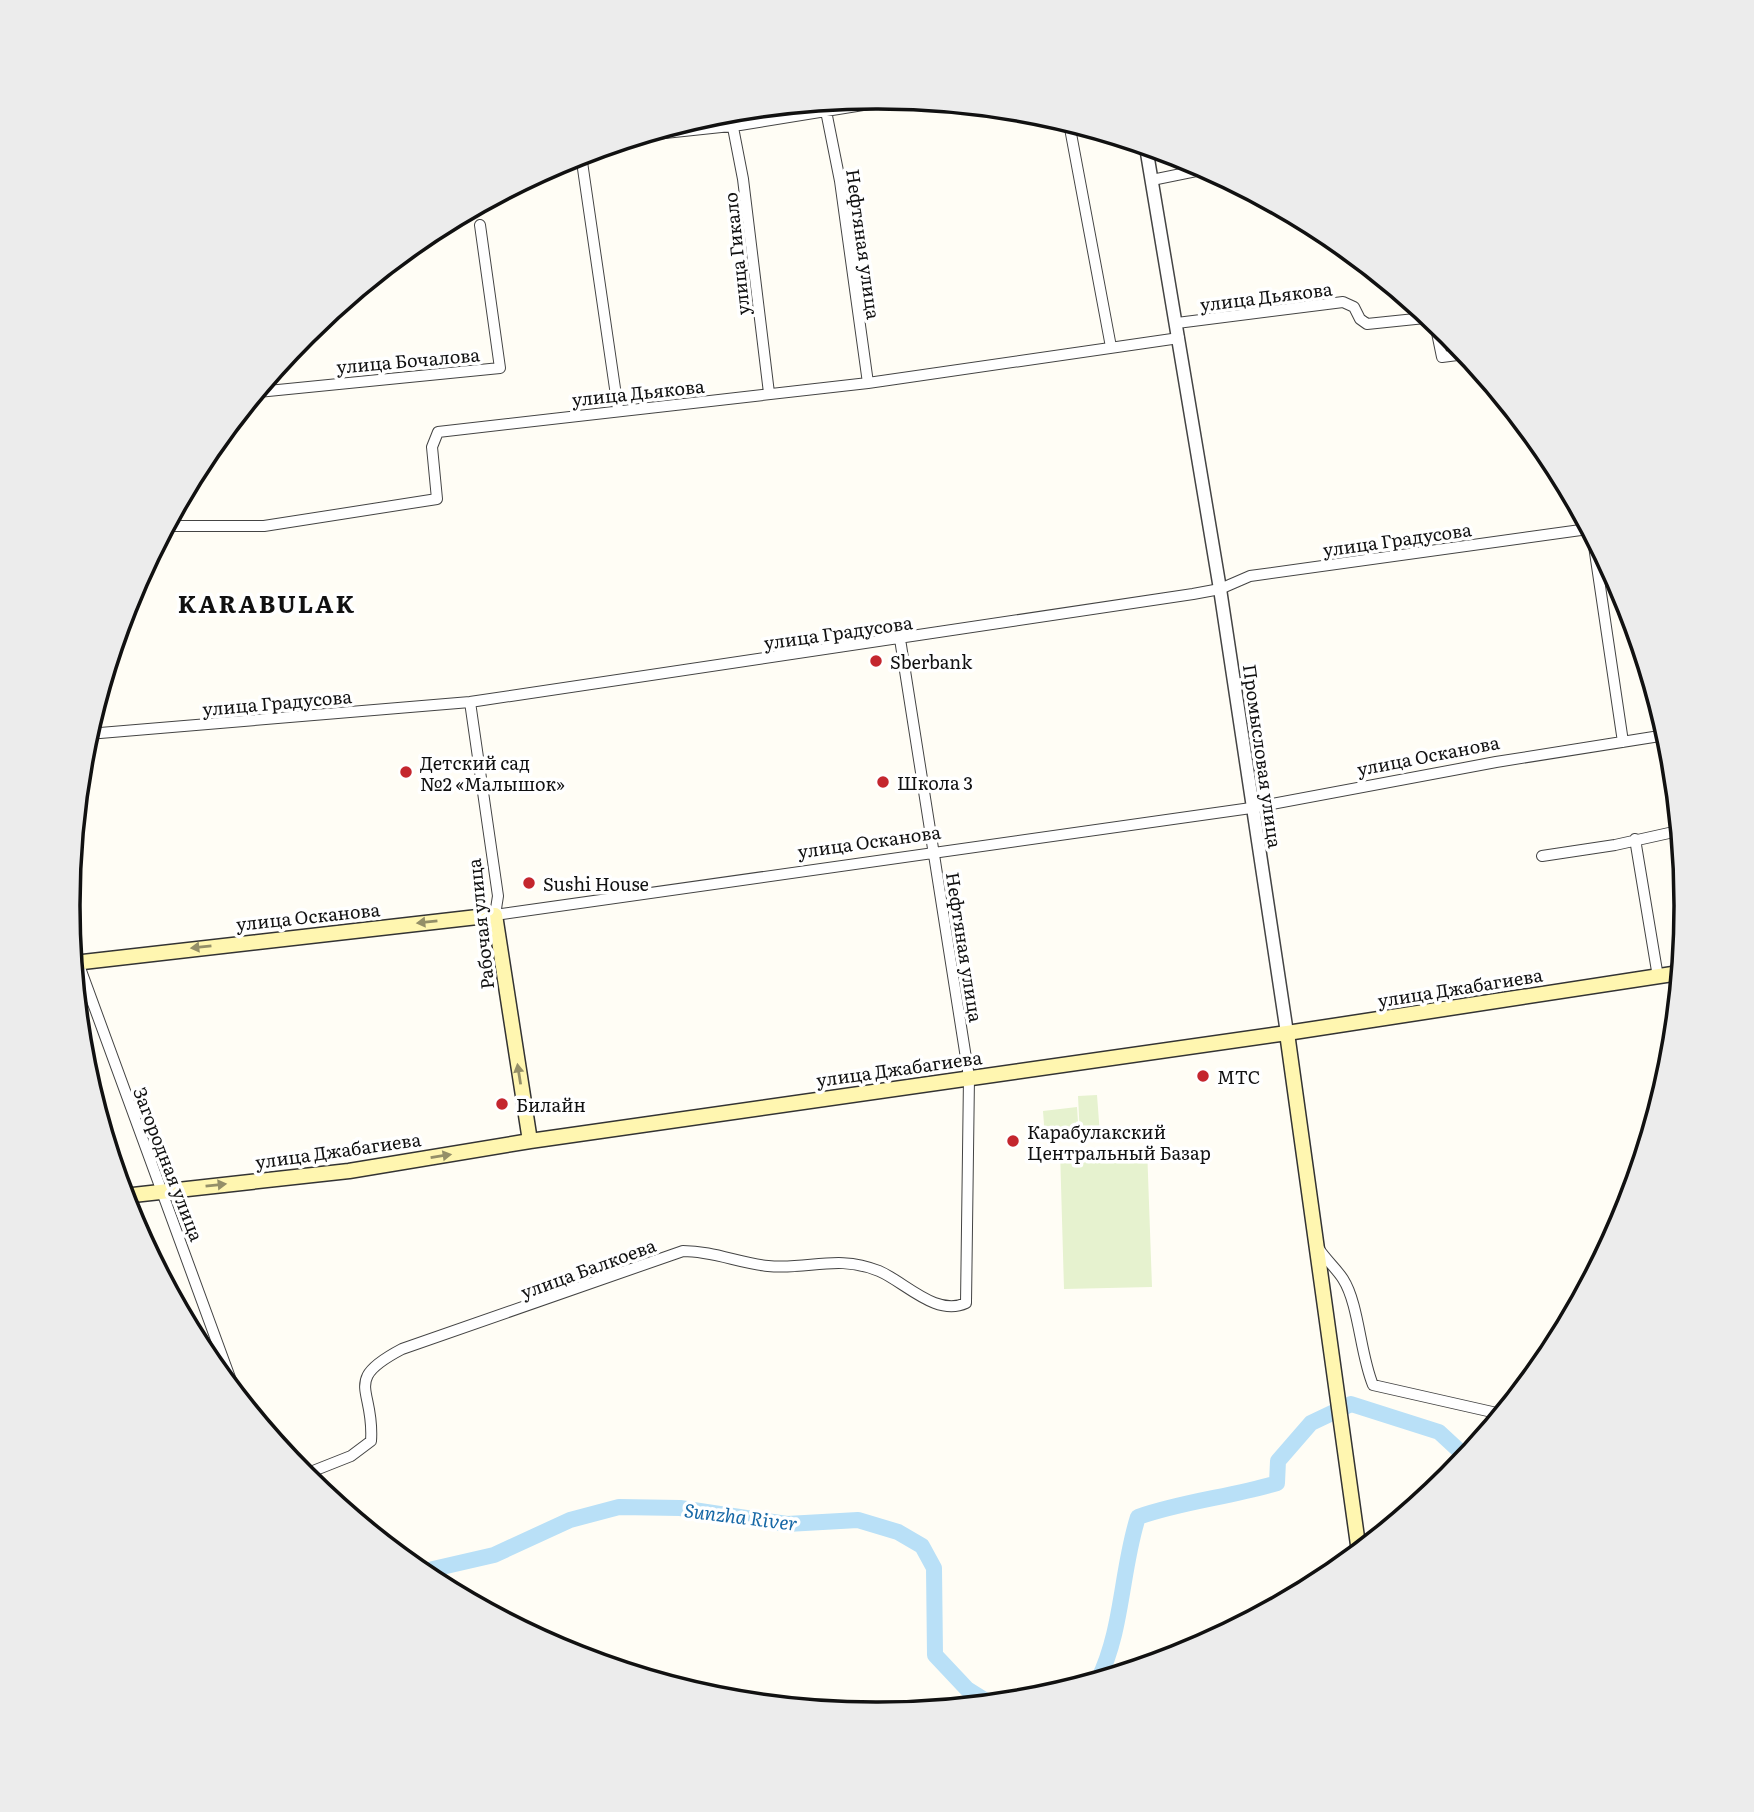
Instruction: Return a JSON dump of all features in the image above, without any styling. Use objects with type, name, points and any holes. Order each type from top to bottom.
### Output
[{"type":"main road","name":"улица Осканова","points":[[82,962],[495,915]]},
{"type":"main road","name":"Рабочая улица","points":[[495,915],[530,1141]]},
{"type":"main road","name":"улица Джабагиева","points":[[135,1195],[349,1171],[530,1141],[1287,1033],[1670,974]]},
{"type":"main road","name":"Промысловая улица","points":[[1287,1033],[1358,1541]]},
{"type":"street","points":[[718,126],[826,111]]},
{"type":"street","name":"Нефтяная улица","points":[[826,111],[840,181],[868,383]]},
{"type":"street","name":"улица Гикало","points":[[733,124],[743,179],[769,393]]},
{"type":"street","points":[[1071,134],[1111,347]]},
{"type":"street","name":"Промысловая улица","points":[[1148,158],[1220,589],[1287,1033]]},
{"type":"street","points":[[583,166],[618,409]]},
{"type":"street","points":[[1152,180],[1188,173]]},
{"type":"street","name":"улица Бочалова","points":[[270,391],[500,368],[480,225]]},
{"type":"street","name":"улица Дьякова","points":[[1177,323],[1343,302],[1354,307],[1360,319],[1367,324],[1415,319]]},
{"type":"street","name":"улица Дьякова","points":[[178,526],[264,526],[436,499],[432,447],[438,432],[618,409],[868,383],[1179,338]]},
{"type":"street","name":"улица Дьякова","points":[[1438,341],[1441,357],[1452,356]]},
{"type":"street","name":"улица Градусова","points":[[100,733],[470,702],[1220,589],[1250,576],[1579,530]]},
{"type":"street","points":[[1597,567],[1623,742]]},
{"type":"street","name":"Нефтяная улица","points":[[900,639],[969,1077],[966,1303]]},
{"type":"street","name":"Рабочая улица","points":[[470,702],[498,896],[495,915]]},
{"type":"street","name":"улица Осканова","points":[[495,915],[934,850],[1251,808],[1496,762],[1655,737]]},
{"type":"street","points":[[1542,856],[1615,845],[1670,833]]},
{"type":"street","points":[[1635,839],[1658,976]]},
{"type":"street","name":"Загородная улица","points":[[85,986],[224,1362]]},
{"type":"street","points":[[1318,1245],[1328,1264],[1343,1278],[1350,1295],[1364,1365],[1373,1385],[1492,1412]]},
{"type":"street","name":"улица Балкоева","points":[[315,1470],[351,1456],[371,1441],[373,1416],[364,1391],[365,1378],[375,1363],[402,1349],[683,1251],[701,1251],[768,1266],[849,1261],[882,1272],[910,1290],[947,1307],[957,1308],[966,1303]]},
{"type":"green space","points":[[1097,1095],[1100,1135],[1080,1136],[1078,1096]]},
{"type":"green space","points":[[1077,1107],[1079,1137],[1045,1138],[1043,1111]]},
{"type":"green space","points":[[1147,1147],[1152,1287],[1064,1289],[1060,1150]]},
{"type":"waterway","name":"Sunzha River","points":[[1103,1669],[1117,1620],[1138,1517],[1277,1483],[1278,1461],[1311,1423],[1351,1404],[1439,1432],[1458,1450]]},
{"type":"waterway","name":"Sunzha River","points":[[435,1569],[494,1555],[570,1520],[619,1507],[680,1508],[787,1524],[858,1520],[898,1532],[922,1546],[934,1568],[935,1655],[967,1689],[979,1696]]},
{"type":"place","name":"Sberbank","points":[[876,661]]},
{"type":"place","name":"Детский сад №2 «Малышок»","points":[[406,772]]},
{"type":"place","name":"Школа 3","points":[[883,782]]},
{"type":"place","name":"Sushi House","points":[[529,883]]},
{"type":"place","name":"МТС","points":[[1203,1076]]},
{"type":"place","name":"Билайн","points":[[502,1104]]},
{"type":"place","name":"Карабулакский Центральный Базар","points":[[1013,1141]]},
{"type":"district","name":"KARABULAK","points":[[267,602]]}]
